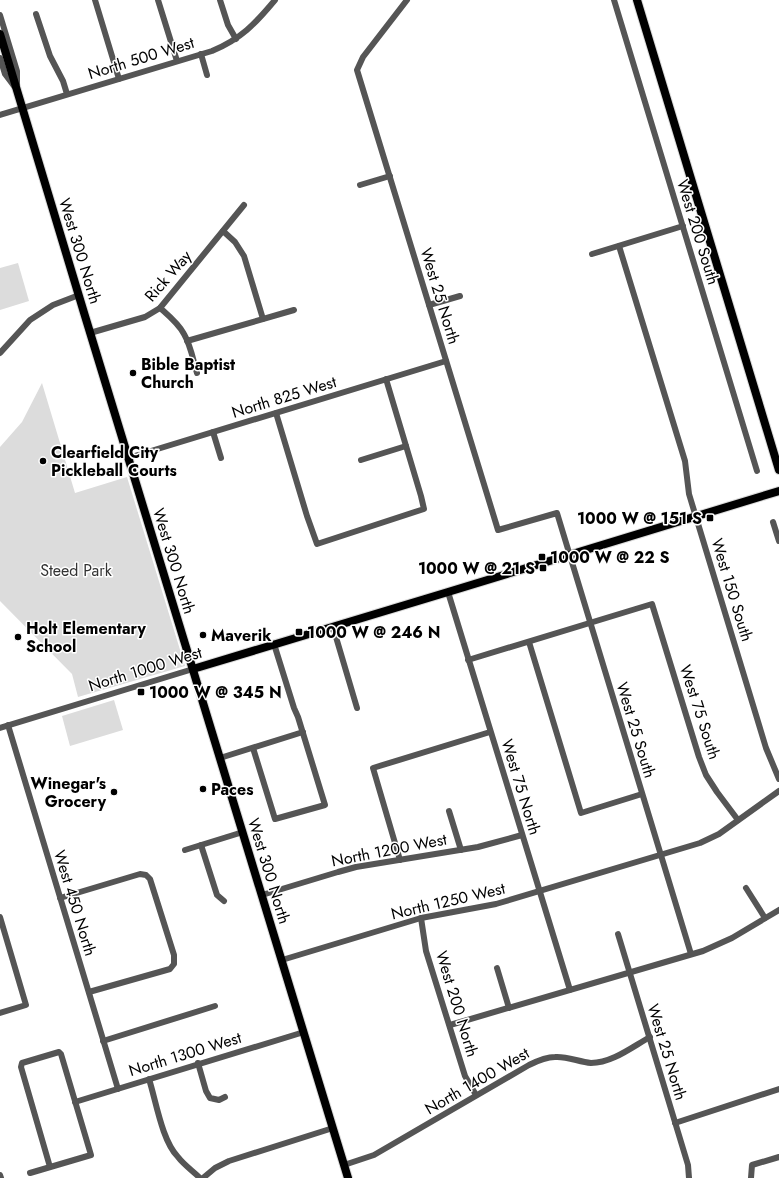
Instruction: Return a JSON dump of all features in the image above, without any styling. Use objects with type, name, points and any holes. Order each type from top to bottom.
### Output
[{"type":"main road","points":[[637,0],[779,470]]},
{"type":"main road","name":"West 300 North","points":[[1,37],[348,1178]]},
{"type":"main road","name":"North 1000 West","points":[[193,669],[779,491]]},
{"type":"street","points":[[95,0],[119,78]]},
{"type":"street","points":[[158,0],[177,61]]},
{"type":"street","points":[[220,0],[228,25],[236,39]]},
{"type":"street","name":"North 500 West","points":[[0,115],[225,46],[247,31],[275,0]]},
{"type":"street","name":"West 25 North","points":[[407,0],[363,58],[357,70],[498,530],[557,513]]},
{"type":"street","name":"West 200 South","points":[[614,0],[757,471]]},
{"type":"street","points":[[36,14],[50,56],[63,81],[67,94]]},
{"type":"street","name":"West 300 North","points":[[0,15],[17,71],[17,90]]},
{"type":"street","points":[[201,54],[207,75]]},
{"type":"street","name":"West 300 North","points":[[0,58],[5,74],[17,90]]},
{"type":"street","points":[[360,185],[390,176]]},
{"type":"street","name":"Rick Way","points":[[90,333],[145,317],[160,308],[244,205]]},
{"type":"street","points":[[592,254],[683,226]]},
{"type":"street","points":[[223,231],[235,242],[244,256],[263,319]]},
{"type":"street","name":"West 150 South","points":[[619,246],[685,461],[690,494],[696,516],[766,748],[779,779]]},
{"type":"street","points":[[0,353],[30,320],[53,305],[79,295]]},
{"type":"street","points":[[429,305],[460,296]]},
{"type":"street","points":[[160,308],[184,333],[188,341],[197,373]]},
{"type":"street","points":[[188,341],[294,310]]},
{"type":"street","name":"North 825 West","points":[[128,458],[446,361]]},
{"type":"street","points":[[276,413],[317,544],[424,510],[386,379]]},
{"type":"street","points":[[213,432],[221,458]]},
{"type":"street","points":[[361,460],[406,446]]},
{"type":"street","name":"West 25 South","points":[[557,513],[691,954]]},
{"type":"street","points":[[773,522],[779,541]]},
{"type":"street","name":"West 75 North","points":[[448,592],[570,990]]},
{"type":"street","name":"West 75 South","points":[[590,623],[652,604],[699,757],[706,774],[717,792],[738,820]]},
{"type":"street","points":[[468,660],[590,623]]},
{"type":"street","points":[[333,627],[357,708]]},
{"type":"street","points":[[529,642],[581,812],[642,794]]},
{"type":"street","points":[[253,748],[275,819],[325,804],[274,644]]},
{"type":"street","name":"North 1000 West","points":[[0,728],[193,669]]},
{"type":"street","name":"West 450 North","points":[[8,725],[118,1089]]},
{"type":"street","points":[[220,758],[303,732]]},
{"type":"street","points":[[400,860],[373,768],[490,732]]},
{"type":"street","name":"North 1250 West","points":[[282,960],[421,918],[496,904],[700,843],[719,834],[779,791]]},
{"type":"street","points":[[449,811],[461,850]]},
{"type":"street","points":[[185,850],[243,832]]},
{"type":"street","name":"North 1200 West","points":[[262,895],[356,867],[490,845],[522,835]]},
{"type":"street","points":[[201,845],[217,895],[224,901]]},
{"type":"street","points":[[60,898],[140,874],[146,875],[150,879],[174,955],[174,964],[170,969],[88,992]]},
{"type":"street","points":[[746,888],[765,918]]},
{"type":"street","points":[[450,1026],[718,945],[779,910]]},
{"type":"street","points":[[0,917],[26,1005],[0,1013]]},
{"type":"street","name":"West 200 North","points":[[421,918],[426,951],[465,1076],[476,1095]]},
{"type":"street","name":"West 25 North","points":[[618,934],[688,1165],[689,1178]]},
{"type":"street","points":[[497,968],[509,1008]]},
{"type":"street","points":[[103,1042],[215,1006]]},
{"type":"street","name":"North 1300 West","points":[[75,1102],[304,1032]]},
{"type":"street","name":"North 1400 West","points":[[344,1165],[374,1155],[528,1065],[542,1059],[556,1056],[591,1063],[606,1060],[619,1055],[650,1037]]},
{"type":"street","points":[[30,1173],[91,1155],[61,1054],[59,1052],[22,1063],[21,1067],[50,1167]]},
{"type":"street","points":[[198,1064],[206,1091],[210,1098],[219,1100],[225,1097]]},
{"type":"street","points":[[150,1079],[166,1138],[177,1157],[202,1178],[215,1168],[228,1161],[333,1128]]},
{"type":"street","points":[[675,1122],[779,1089]]},
{"type":"street","points":[[751,1178],[752,1165],[779,1157]]},
{"type":"green space","points":[[18,263],[29,301],[0,310],[0,268]]},
{"type":"green space","name":"Steed Park","points":[[42,383],[75,493],[127,477],[185,666],[78,697],[72,674],[0,601],[0,447],[22,422]]},
{"type":"green space","points":[[114,700],[123,730],[70,746],[62,716]]},
{"type":"place","name":"Bible Baptist Church","points":[[133,373]]},
{"type":"place","name":"Clearfield City Pickleball Courts","points":[[43,461]]},
{"type":"place","name":"1000 W @ 151 S","points":[[710,518]]},
{"type":"place","name":"1000 W @ 22 S","points":[[542,557]]},
{"type":"place","name":"1000 W @ 21 S","points":[[543,568]]},
{"type":"place","name":"1000 W @ 246 N","points":[[299,632]]},
{"type":"place","name":"Maverik","points":[[203,635]]},
{"type":"place","name":"Holt Elementary School","points":[[18,637]]},
{"type":"place","name":"1000 W @ 345 N","points":[[141,692]]},
{"type":"place","name":"Paces","points":[[203,789]]},
{"type":"place","name":"Winegar's Grocery","points":[[114,792]]}]
